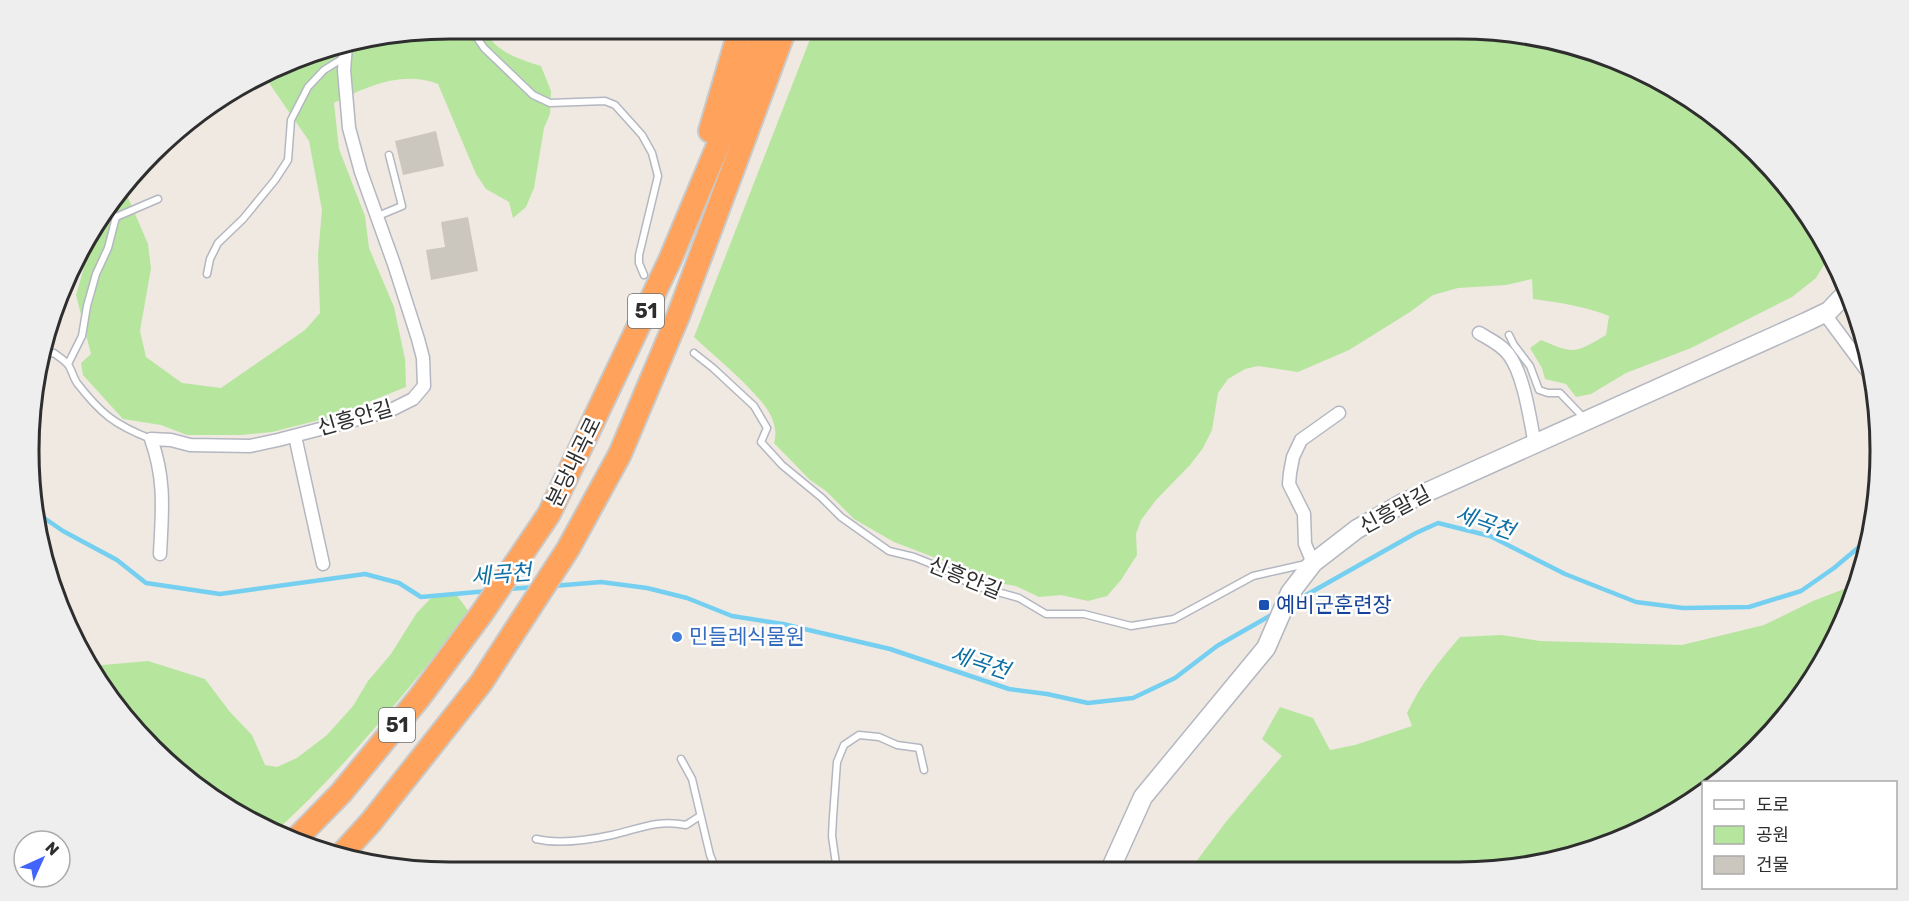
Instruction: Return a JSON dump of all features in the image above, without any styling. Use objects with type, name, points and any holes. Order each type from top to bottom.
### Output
[{"type":"highway","points":[[670,260],[737,39]]},
{"type":"highway","name":"분당내곡로","points":[[301,834],[340,794],[405,715],[491,600],[549,514],[670,260],[748,74],[760,39]]},
{"type":"highway","name":"분당내곡로","points":[[347,849],[371,822],[481,683],[568,549],[620,454],[679,314],[781,39]]},
{"type":"street","name":"신흥안길","points":[[152,439],[171,440],[190,445],[250,446],[389,411],[413,399],[424,386],[423,358],[418,339],[378,216],[361,172],[349,128],[344,70],[346,53]]},
{"type":"street","name":"신흥말길","points":[[1114,862],[1143,797],[1266,648],[1290,593],[1313,562],[1356,530],[1405,502],[1824,313],[1841,298]]},
{"type":"street","points":[[1824,313],[1860,360]]},
{"type":"street","points":[[1479,333],[1510,355],[1524,389],[1535,445]]},
{"type":"street","points":[[1313,562],[1305,544],[1304,514],[1288,484],[1293,457],[1301,440],[1339,413]]},
{"type":"street","points":[[295,436],[323,564]]},
{"type":"street","points":[[152,439],[160,465],[163,502],[160,554]]},
{"type":"lane","points":[[478,39],[484,48],[533,95],[550,103],[605,101],[615,105],[642,135],[652,153],[657,176],[639,255],[639,263],[644,275]]},
{"type":"lane","points":[[207,274],[210,259],[218,243],[243,219],[288,160],[291,120],[308,87],[344,53]]},
{"type":"lane","points":[[378,216],[402,206],[389,154]]},
{"type":"lane","points":[[116,217],[158,199]]},
{"type":"lane","points":[[51,354],[54,353],[68,364],[82,336],[96,274],[108,248],[116,217]]},
{"type":"lane","points":[[1509,335],[1530,366],[1539,390],[1560,393],[1588,421]]},
{"type":"lane","name":"신흥안길","points":[[694,353],[754,406],[767,428],[761,442],[782,465],[822,498],[841,518],[889,551],[914,557],[944,569],[972,585],[1019,598],[1046,614],[1084,614],[1131,626],[1174,619],[1253,576],[1313,562]]},
{"type":"lane","name":"신흥안길","points":[[68,364],[75,380],[111,421],[152,439]]},
{"type":"lane","points":[[836,862],[832,817],[837,762],[844,745],[859,735],[879,737],[897,745],[919,748],[924,770]]},
{"type":"lane","points":[[681,759],[692,779],[713,862]]},
{"type":"lane","points":[[536,840],[563,842],[600,838],[669,821],[686,825],[700,816]]},
{"type":"green space","points":[[490,39],[508,54],[541,66],[551,91],[550,114],[544,128],[534,188],[526,207],[513,218],[509,202],[486,189],[476,174],[438,84],[411,79],[384,82],[334,103],[339,149],[365,216],[369,248],[394,307],[405,359],[406,387],[331,417],[272,432],[241,435],[187,435],[161,425],[123,419],[83,375],[81,363],[91,354],[76,295],[85,262],[108,222],[127,196],[148,244],[151,268],[140,331],[146,357],[182,383],[221,388],[305,330],[320,313],[318,255],[322,210],[309,141],[268,81],[318,61],[370,47],[424,40]]},
{"type":"green space","points":[[810,39],[1459,39],[1539,47],[1591,61],[1641,81],[1709,124],[1730,141],[1768,179],[1801,222],[1825,263],[1816,278],[1792,297],[1691,348],[1626,373],[1591,394],[1576,397],[1566,384],[1545,379],[1542,368],[1530,348],[1541,340],[1568,350],[1580,349],[1606,335],[1609,316],[1582,307],[1533,299],[1532,279],[1506,285],[1458,288],[1433,295],[1349,350],[1298,372],[1258,366],[1245,369],[1228,379],[1218,393],[1212,430],[1203,448],[1141,520],[1136,534],[1137,555],[1121,580],[1107,596],[1088,601],[1061,595],[1039,597],[1016,586],[981,580],[970,571],[894,542],[854,519],[826,491],[810,480],[774,443],[774,426],[766,407],[747,386],[694,337]]},
{"type":"green space","points":[[1846,588],[1828,633],[1815,656],[1801,679],[1768,722],[1730,760],[1687,793],[1641,820],[1616,831],[1539,854],[1485,861],[1196,862],[1225,823],[1282,756],[1262,739],[1280,707],[1313,718],[1330,750],[1355,745],[1412,726],[1407,713],[1412,702],[1431,673],[1460,637],[1501,635],[1540,641],[1682,645],[1764,625],[1813,601]]},
{"type":"green space","points":[[446,593],[456,594],[469,612],[352,754],[281,826],[222,793],[179,760],[141,722],[100,665],[148,661],[205,679],[230,712],[252,735],[265,765],[277,767],[297,758],[327,735],[353,706],[368,681],[391,654],[416,614],[430,599]]},
{"type":"building","points":[[436,131],[444,166],[403,175],[395,141]]},
{"type":"building","points":[[468,217],[478,271],[431,280],[426,250],[445,247],[441,222]]},
{"type":"waterway","name":"세곡천","points":[[45,519],[117,560],[146,583],[220,594],[365,574],[399,583],[421,597],[488,591]]},
{"type":"waterway","name":"세곡천","points":[[1292,603],[1416,533],[1438,523],[1490,536],[1565,574],[1636,602],[1683,608],[1749,607],[1801,591],[1858,548]]},
{"type":"waterway","name":"세곡천","points":[[553,586],[601,582],[647,588],[687,598],[732,616],[783,624],[890,649],[1009,689],[1088,703],[1133,698],[1175,678],[1217,646],[1275,613]]},
{"type":"waterway","name":"세곡천","points":[[508,589],[536,587]]},
{"type":"place","name":"예비군훈련장","points":[[1264,605]]},
{"type":"place","name":"민들레식물원","points":[[677,637]]}]
